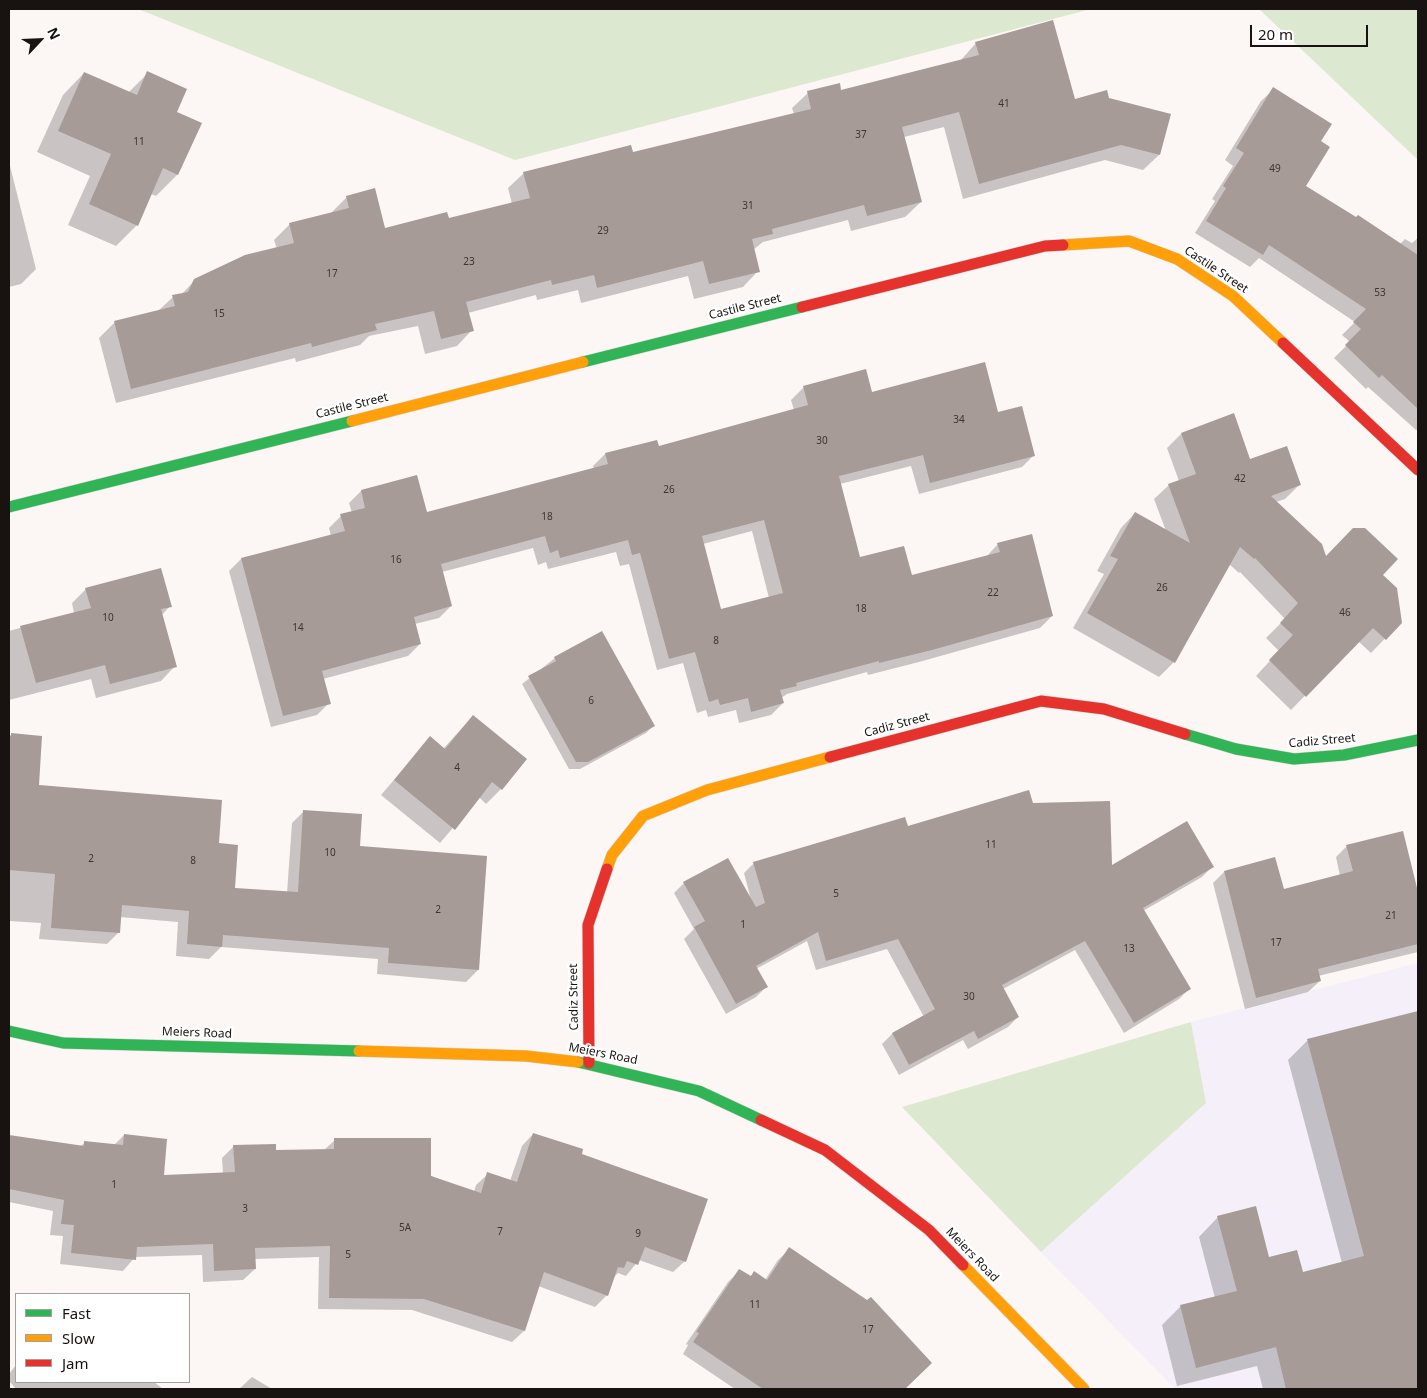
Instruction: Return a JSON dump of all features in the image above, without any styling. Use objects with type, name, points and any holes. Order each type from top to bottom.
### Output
[{"type":"street","name":"Castile Street","points":[[9,506],[1045,246],[1129,240],[1177,259],[1233,296],[1418,470]]},
{"type":"street","name":"Cadiz Street","points":[[590,1063],[588,925],[612,855],[643,816],[707,790],[1042,701],[1104,709],[1236,749],[1294,759],[1344,755],[1418,740]]},
{"type":"street","name":"Meiers Road","points":[[9,1032],[62,1043],[526,1056],[590,1063],[699,1090],[825,1150],[929,1230],[1084,1389]]},
{"type":"shaded area","points":[[1418,963],[1418,1389],[1175,1389],[1041,1252],[1206,1103],[1191,1022]]},
{"type":"green space","points":[[138,9],[1091,9],[515,160]]},
{"type":"green space","points":[[1259,9],[1418,9],[1418,160]]},
{"type":"green space","points":[[1191,1022],[1206,1103],[1041,1252],[902,1107]]},
{"type":"building","points":[[1053,20],[1075,99],[1107,90],[1109,98],[1171,114],[1160,155],[1121,145],[979,184],[959,112],[902,127],[922,202],[867,216],[864,205],[772,229],[773,234],[752,239],[760,272],[709,284],[703,261],[597,288],[594,275],[552,285],[551,280],[466,302],[474,331],[441,339],[434,311],[375,324],[377,330],[312,347],[311,343],[131,389],[114,321],[175,306],[172,295],[188,292],[194,279],[245,255],[294,243],[289,223],[349,208],[346,196],[375,188],[385,228],[447,212],[449,218],[530,198],[523,172],[631,145],[633,152],[811,109],[807,91],[840,83],[841,90],[979,55],[975,42]]},
{"type":"building","points":[[147,71],[187,89],[177,112],[202,123],[178,175],[163,168],[138,226],[89,204],[111,154],[58,131],[84,72],[137,95]]},
{"type":"building","points":[[1273,87],[1332,124],[1321,141],[1330,147],[1306,186],[1356,217],[1358,215],[1418,255],[1418,409],[1382,375],[1379,378],[1345,345],[1361,329],[1353,322],[1366,309],[1269,245],[1263,255],[1206,221],[1226,188],[1223,186],[1244,153],[1236,148]]},
{"type":"building","points":[[985,362],[998,412],[1022,406],[1035,456],[930,483],[923,455],[839,476],[860,557],[904,546],[912,575],[1000,552],[997,543],[1032,534],[1053,616],[932,650],[879,663],[879,661],[796,683],[797,686],[780,690],[784,703],[751,712],[748,698],[720,705],[718,699],[709,702],[695,652],[669,659],[640,553],[632,555],[628,540],[560,558],[558,550],[550,553],[545,536],[441,564],[452,606],[414,617],[421,644],[322,671],[331,704],[283,716],[241,558],[345,531],[340,514],[365,508],[361,490],[417,475],[427,512],[608,464],[605,453],[657,440],[659,446],[808,405],[803,386],[866,369],[872,392]],"holes":[[[764,520],[783,593],[721,609],[702,536]]]},
{"type":"building","points":[[1234,413],[1250,459],[1287,446],[1301,485],[1271,496],[1322,544],[1326,556],[1353,528],[1365,528],[1398,559],[1383,575],[1397,588],[1402,623],[1386,640],[1373,628],[1306,697],[1269,660],[1293,635],[1280,623],[1298,603],[1255,558],[1240,547],[1175,663],[1087,613],[1118,559],[1110,556],[1135,512],[1190,543],[1168,484],[1196,474],[1181,433]]},
{"type":"building","points":[[161,568],[172,607],[161,609],[177,667],[110,684],[105,665],[36,683],[20,626],[91,608],[85,588]]},
{"type":"building","points":[[602,631],[655,726],[588,762],[576,762],[528,676],[556,661],[554,657]]},
{"type":"building","points":[[473,715],[527,759],[502,790],[492,782],[455,830],[394,780],[430,736],[445,749]]},
{"type":"building","points":[[11,733],[42,736],[39,785],[222,800],[219,843],[238,845],[235,888],[298,892],[303,810],[362,814],[360,846],[487,856],[479,970],[388,963],[389,948],[223,935],[222,947],[187,944],[189,911],[122,905],[120,933],[51,928],[55,874],[9,870],[9,736],[11,736]]},
{"type":"building","points":[[1029,790],[1033,803],[1110,801],[1112,865],[1187,821],[1214,867],[1143,908],[1191,989],[1134,1023],[1085,941],[1002,985],[1019,1017],[978,1039],[974,1031],[909,1065],[892,1033],[935,1009],[898,939],[826,961],[818,932],[756,966],[768,987],[736,1004],[694,927],[705,921],[683,882],[728,858],[756,907],[765,903],[753,862],[905,817],[908,826]]},
{"type":"building","points":[[1403,831],[1418,892],[1418,944],[1318,969],[1321,981],[1256,998],[1224,871],[1275,857],[1284,889],[1353,871],[1346,845]]},
{"type":"building","points":[[1418,1011],[1418,1389],[1286,1389],[1276,1347],[1196,1368],[1180,1305],[1237,1291],[1217,1216],[1256,1206],[1269,1257],[1297,1250],[1303,1272],[1364,1256],[1307,1039]]},
{"type":"building","points":[[533,1133],[583,1149],[582,1154],[708,1199],[686,1262],[645,1247],[638,1265],[627,1261],[624,1268],[618,1267],[608,1296],[544,1272],[525,1331],[424,1299],[329,1298],[330,1246],[255,1248],[256,1269],[214,1271],[213,1244],[137,1247],[136,1260],[71,1253],[74,1225],[61,1224],[64,1200],[9,1189],[9,1135],[84,1146],[84,1141],[123,1145],[124,1134],[167,1139],[164,1175],[235,1172],[233,1145],[276,1144],[276,1150],[334,1149],[334,1138],[431,1138],[431,1176],[481,1193],[487,1172],[517,1182]]},
{"type":"building","points":[[789,1247],[867,1300],[871,1297],[932,1363],[905,1389],[763,1389],[693,1342],[699,1333],[696,1332],[739,1269],[751,1276],[754,1271],[767,1280]]},
{"type":"traffic: fast","points":[[583,362],[802,307]]},
{"type":"traffic: fast","points":[[9,507],[352,421]]},
{"type":"traffic: fast","points":[[1185,734],[1236,749],[1294,759],[1344,755],[1418,740]]},
{"type":"traffic: fast","points":[[9,1031],[63,1043],[359,1051]]},
{"type":"traffic: fast","points":[[578,1062],[699,1091],[761,1120]]},
{"type":"traffic: slow","points":[[1063,245],[1129,241],[1177,259],[1233,296],[1283,343]]},
{"type":"traffic: slow","points":[[352,421],[583,362]]},
{"type":"traffic: slow","points":[[607,869],[612,855],[643,816],[707,790],[830,757]]},
{"type":"traffic: slow","points":[[359,1051],[526,1056],[578,1062]]},
{"type":"traffic: slow","points":[[963,1265],[1084,1389]]},
{"type":"traffic: jam","points":[[802,307],[1045,246],[1063,245]]},
{"type":"traffic: jam","points":[[1283,343],[1418,470]]},
{"type":"traffic: jam","points":[[830,757],[1041,701],[1104,709],[1185,734]]},
{"type":"traffic: jam","points":[[589,1063],[588,925],[607,869]]},
{"type":"traffic: jam","points":[[761,1120],[825,1150],[929,1230],[963,1265]]}]
